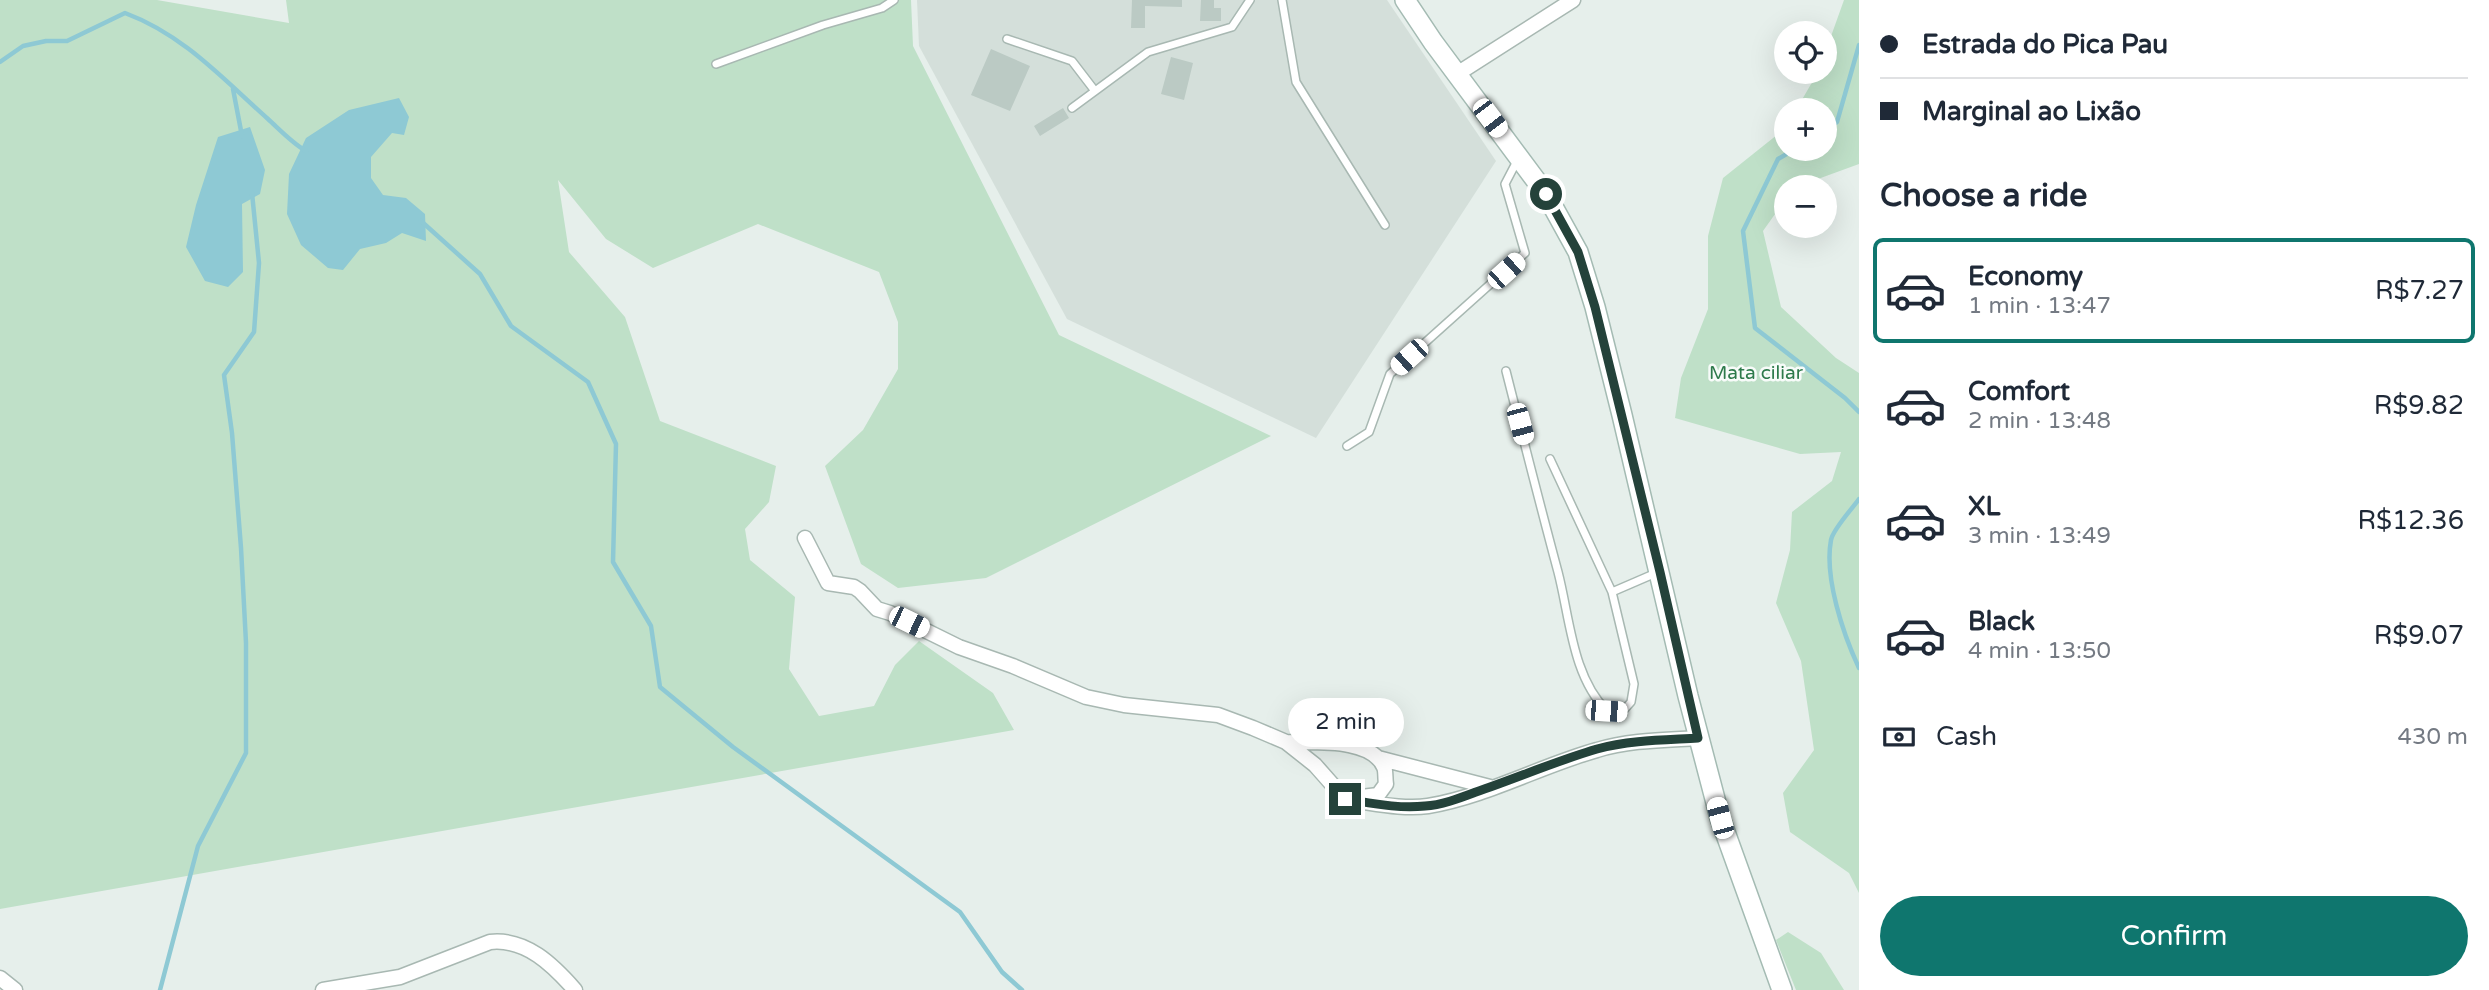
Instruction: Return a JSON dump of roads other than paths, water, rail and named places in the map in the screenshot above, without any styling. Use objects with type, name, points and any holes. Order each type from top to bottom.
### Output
[{"type":"main road","points":[[1405,0],[1546,194],[1578,252],[1602,334],[1698,738],[1720,818],[1782,990]]},
{"type":"street","points":[[1457,74],[1573,0]]},
{"type":"street","points":[[805,538],[828,583],[854,587],[877,609],[959,647],[1013,666],[1086,697],[1124,705],[1218,715],[1286,742],[1315,765],[1345,799],[1406,807],[1427,806],[1491,787],[1558,761],[1601,748],[1698,738]]},
{"type":"street","points":[[1286,742],[1350,744],[1370,750],[1384,766],[1386,783],[1378,795],[1345,799]]},
{"type":"street","points":[[1375,757],[1491,787]]},
{"type":"street","points":[[323,990],[400,977],[478,947],[503,941],[526,947],[538,955],[575,990]]},
{"type":"street","points":[[0,978],[15,990]]},
{"type":"lane","points":[[716,64],[823,25],[882,8],[894,0]]},
{"type":"lane","points":[[1072,108],[1148,52],[1232,27],[1250,0]]},
{"type":"lane","points":[[1282,0],[1296,82],[1385,225]]},
{"type":"lane","points":[[1007,39],[1072,61],[1095,91]]},
{"type":"lane","points":[[1348,446],[1369,432],[1390,374],[1525,253],[1505,184],[1519,158]]},
{"type":"lane","points":[[1506,371],[1580,666],[1595,699],[1606,711],[1622,712],[1631,702],[1634,684],[1612,592],[1550,459]]},
{"type":"lane","points":[[1612,592],[1660,572]]},
{"type":"water","points":[[399,98],[409,117],[404,135],[392,133],[371,157],[371,178],[383,195],[406,198],[425,214],[426,241],[402,233],[386,243],[360,249],[343,270],[328,268],[301,245],[287,214],[289,174],[306,138],[349,110]]},
{"type":"water","points":[[250,127],[265,170],[260,194],[242,204],[243,272],[228,287],[205,281],[186,247],[196,205],[218,137]]},
{"type":"waterway","points":[[0,62],[23,46],[46,41],[67,41],[125,13],[166,33],[202,59],[306,151]]},
{"type":"waterway","points":[[1837,122],[1859,45]]},
{"type":"waterway","points":[[233,89],[242,136]]},
{"type":"waterway","points":[[1777,161],[1743,231],[1755,328],[1859,412]]},
{"type":"waterway","points":[[160,990],[198,846],[246,753],[246,643],[241,548],[232,433],[224,375],[254,332],[259,263],[252,193]]},
{"type":"waterway","points":[[421,221],[480,274],[511,326],[588,382],[616,444],[613,562],[651,626],[660,687],[733,747],[960,912],[1002,972],[1022,990]]},
{"type":"waterway","points":[[1859,499],[1832,535],[1830,555],[1836,605],[1859,668]]},
{"type":"park label","name":"Mata ciliar","points":[[1756,372]]}]
